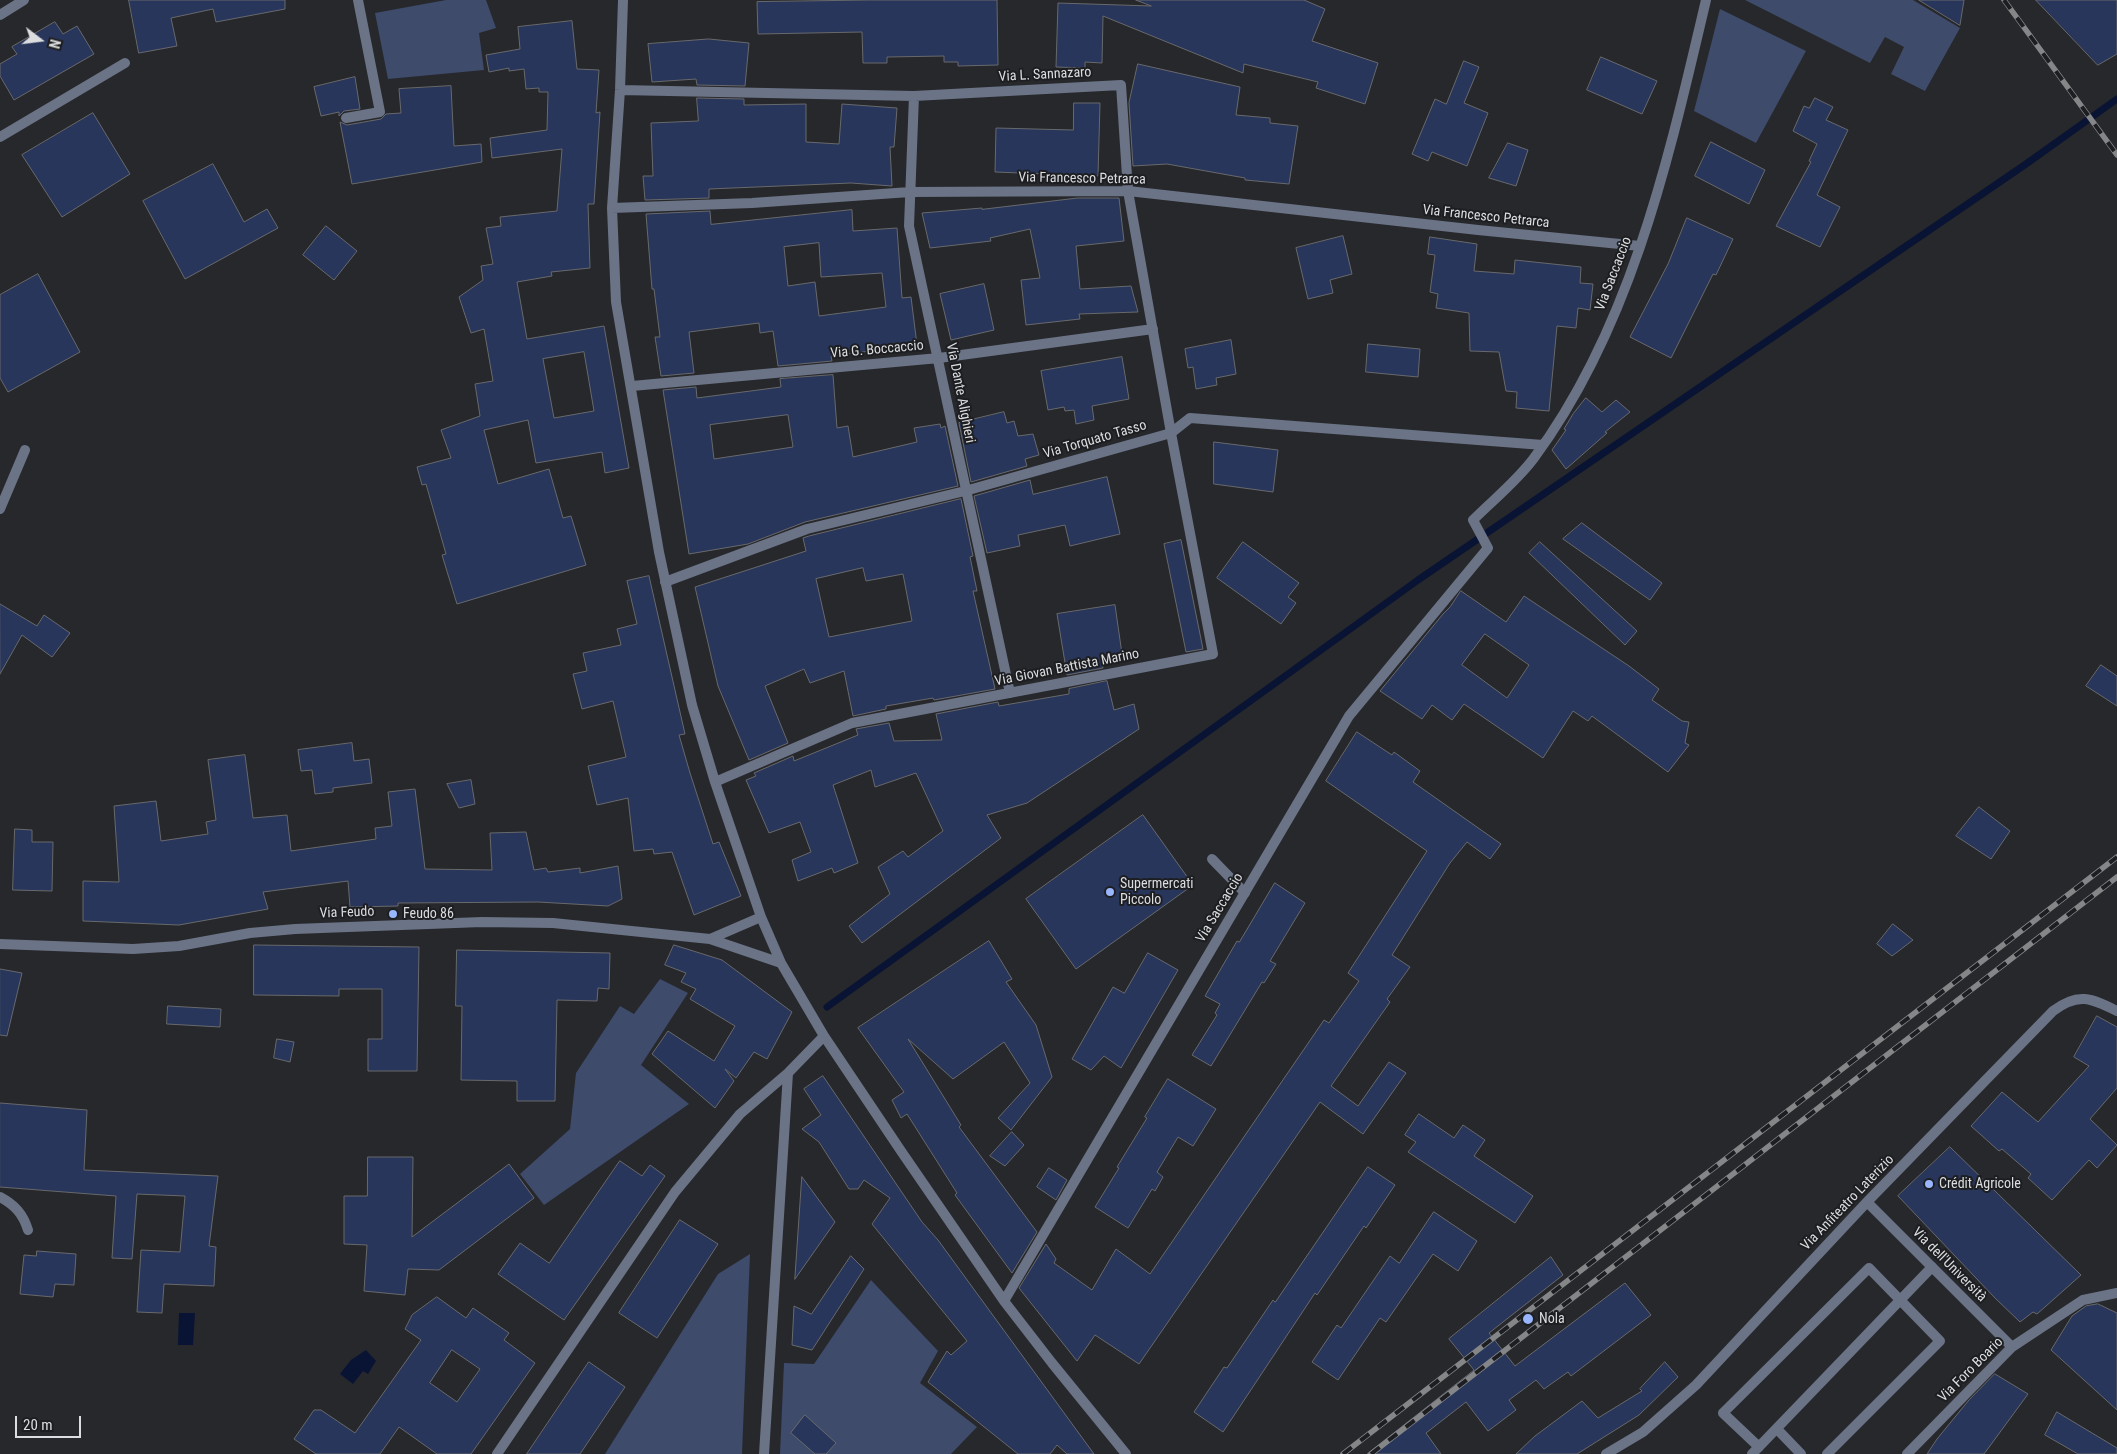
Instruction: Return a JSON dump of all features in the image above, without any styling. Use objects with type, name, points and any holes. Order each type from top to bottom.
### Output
[{"type":"street","points":[[0,15],[24,0]]},
{"type":"street","points":[[346,118],[380,112],[358,0]]},
{"type":"street","points":[[623,0],[620,90],[612,208],[616,302],[665,582],[692,705],[715,782],[761,917],[781,963],[824,1036],[1004,1301],[1126,1454]]},
{"type":"street","name":"Via Saccaccio","points":[[1004,1301],[1349,716],[1488,548],[1473,520],[1532,460],[1571,403],[1597,354],[1640,246],[1687,78],[1706,0]]},
{"type":"street","points":[[0,137],[125,63]]},
{"type":"street","name":"Via L. Sannazaro","points":[[620,90],[914,96],[1121,85],[1128,191],[1171,433]]},
{"type":"street","name":"Via Dante Alighieri","points":[[914,96],[909,226],[1010,693]]},
{"type":"street","name":"Via Francesco Petrarca","points":[[612,208],[752,203],[910,192],[1128,191],[1640,246]]},
{"type":"street","name":"Via G. Boccaccio","points":[[632,386],[939,358],[1153,329]]},
{"type":"street","name":"Via Torquato Tasso","points":[[665,582],[807,529],[965,491],[1171,433],[1190,418],[1543,445]]},
{"type":"street","name":"Via Giovan Battista Marino","points":[[715,782],[852,723],[1213,654],[1171,433]]},
{"type":"street","points":[[0,509],[25,450]]},
{"type":"street","points":[[1212,859],[1245,892]]},
{"type":"street","points":[[710,939],[761,917]]},
{"type":"street","name":"Via Feudo","points":[[0,944],[133,949],[179,946],[250,933],[295,929],[482,922],[553,923],[710,939],[781,963]]},
{"type":"street","name":"Via Anfiteatro Laterizio","points":[[1606,1454],[1643,1432],[1696,1384],[1867,1202],[2053,1011],[2066,1002],[2081,998],[2098,1001],[2117,1011]]},
{"type":"street","points":[[497,1454],[675,1192],[740,1114],[788,1072],[824,1036]]},
{"type":"street","points":[[764,1454],[788,1072]]},
{"type":"street","points":[[0,1197],[12,1203],[19,1210],[28,1230]]},
{"type":"street","name":"Via dell'Università","points":[[1867,1202],[2012,1347]]},
{"type":"street","points":[[1827,1454],[1940,1341],[1901,1300],[1869,1268],[1723,1413],[1756,1450],[1777,1429],[1901,1300],[1932,1267]]},
{"type":"street","name":"Via Foro Boario","points":[[1907,1454],[2012,1347],[2083,1300],[2117,1293]]},
{"type":"street","points":[[1777,1429],[1801,1454]]},
{"type":"shaded area","points":[[446,0],[486,0],[496,28],[479,33],[484,70],[388,79],[375,13]]},
{"type":"shaded area","points":[[1745,0],[1913,0],[1960,28],[1925,91],[1891,74],[1904,47],[1885,37],[1870,63]]},
{"type":"shaded area","points":[[1720,9],[1806,51],[1756,143],[1694,111]]},
{"type":"shaded area","points":[[660,979],[688,993],[641,1065],[689,1104],[544,1205],[520,1174],[570,1129],[576,1073],[620,1006],[634,1014]]},
{"type":"shaded area","points":[[750,1254],[742,1454],[605,1454],[718,1274]]},
{"type":"shaded area","points":[[871,1280],[938,1351],[920,1383],[977,1427],[951,1454],[780,1454],[784,1363],[814,1364]]},
{"type":"shaded area","points":[[179,1313],[195,1313],[193,1345],[178,1345]]},
{"type":"shaded area","points":[[366,1350],[376,1361],[368,1374],[363,1371],[353,1384],[340,1374],[351,1360]]},
{"type":"building","points":[[129,0],[285,0],[285,9],[216,22],[213,9],[171,18],[177,46],[139,53]]},
{"type":"building","points":[[997,0],[998,65],[958,66],[958,62],[944,62],[944,56],[887,57],[887,63],[863,63],[862,32],[758,34],[757,2]]},
{"type":"building","points":[[1136,0],[1304,0],[1325,9],[1312,41],[1378,63],[1365,104],[1316,88],[1318,82],[1244,64],[1243,73],[1103,16],[1102,63],[1085,62],[1085,68],[1056,67],[1058,3],[1151,6]]},
{"type":"building","points":[[1919,0],[1964,0],[1960,25]]},
{"type":"building","points":[[2036,0],[2117,0],[2117,54],[2098,65]]},
{"type":"building","points":[[572,21],[577,69],[599,70],[596,113],[600,112],[594,204],[588,204],[590,268],[551,272],[552,276],[517,282],[527,339],[604,326],[629,468],[605,473],[602,452],[536,463],[528,420],[484,430],[498,484],[549,469],[563,518],[571,516],[586,565],[457,604],[442,555],[446,554],[426,484],[422,485],[417,467],[451,458],[441,430],[480,416],[475,384],[493,381],[484,329],[471,333],[459,297],[483,280],[481,266],[493,264],[486,228],[501,226],[500,217],[557,211],[562,149],[492,158],[490,138],[547,130],[548,92],[539,92],[539,88],[526,89],[524,69],[509,71],[509,68],[489,72],[486,55],[520,49],[518,27]],"holes":[[[584,352],[594,411],[554,418],[543,359]]]},
{"type":"building","points":[[55,22],[63,34],[77,26],[94,54],[14,100],[0,76],[0,64],[17,54],[12,47]]},
{"type":"building","points":[[709,39],[749,43],[745,86],[697,85],[696,79],[652,82],[648,44]]},
{"type":"building","points":[[1601,57],[1657,81],[1642,114],[1587,90]]},
{"type":"building","points":[[1464,61],[1479,67],[1464,103],[1488,113],[1467,166],[1432,152],[1428,161],[1412,154],[1435,99],[1446,104]]},
{"type":"building","points":[[1138,64],[1240,87],[1236,115],[1270,118],[1270,123],[1298,126],[1289,184],[1245,180],[1245,178],[1167,164],[1133,166],[1129,103]]},
{"type":"building","points":[[355,77],[360,109],[344,111],[339,116],[339,112],[321,116],[314,87]]},
{"type":"building","points":[[451,86],[454,146],[481,144],[482,162],[352,184],[340,122],[347,125],[381,119],[386,114],[401,113],[399,89]]},
{"type":"building","points":[[697,98],[744,99],[744,105],[806,104],[806,142],[839,144],[842,104],[897,108],[894,147],[890,147],[892,186],[851,183],[709,189],[709,198],[645,200],[643,176],[653,176],[651,123],[698,121]]},
{"type":"building","points":[[1815,98],[1833,107],[1826,120],[1848,130],[1817,195],[1840,207],[1820,247],[1776,226],[1811,162],[1809,161],[1817,144],[1793,131],[1804,106],[1809,108]]},
{"type":"building","points":[[1074,103],[1100,103],[1098,176],[995,172],[996,128],[1073,130]]},
{"type":"building","points":[[93,113],[130,174],[62,217],[22,155]]},
{"type":"building","points":[[1711,142],[1765,170],[1749,204],[1695,176]]},
{"type":"building","points":[[1508,143],[1528,150],[1516,186],[1489,178]]},
{"type":"building","points":[[213,164],[244,222],[267,209],[278,228],[185,279],[143,201]]},
{"type":"building","points":[[1078,198],[1119,198],[1124,241],[1076,246],[1080,289],[1131,286],[1138,312],[1079,314],[1080,319],[1026,325],[1021,280],[1040,278],[1030,229],[990,238],[991,241],[930,248],[922,213],[982,209]]},
{"type":"building","points":[[852,210],[853,231],[897,228],[902,298],[911,297],[917,345],[831,356],[832,361],[778,366],[773,331],[760,333],[759,323],[689,332],[694,373],[661,376],[655,337],[660,337],[654,289],[652,289],[646,214],[710,211],[711,224]],"holes":[[[819,243],[821,277],[882,273],[886,307],[819,316],[815,282],[788,286],[784,247]]]},
{"type":"building","points":[[1687,218],[1733,239],[1716,275],[1713,274],[1671,358],[1630,337],[1668,264]]},
{"type":"building","points":[[326,226],[357,251],[334,280],[303,255]]},
{"type":"building","points":[[1343,236],[1352,274],[1330,280],[1333,293],[1308,299],[1296,248]]},
{"type":"building","points":[[1430,237],[1477,244],[1474,271],[1514,274],[1515,260],[1581,267],[1580,283],[1593,284],[1590,310],[1578,308],[1576,328],[1557,326],[1549,411],[1516,408],[1517,392],[1506,391],[1499,352],[1470,351],[1469,313],[1436,308],[1438,294],[1430,292],[1435,255],[1428,254]]},
{"type":"building","points":[[38,274],[80,352],[8,392],[0,378],[0,295]]},
{"type":"building","points":[[984,284],[994,330],[951,340],[940,294]]},
{"type":"building","points":[[1231,340],[1236,374],[1216,378],[1217,385],[1196,389],[1193,367],[1188,368],[1185,349]]},
{"type":"building","points":[[1368,344],[1420,349],[1418,377],[1366,372]]},
{"type":"building","points":[[1122,357],[1129,399],[1092,406],[1094,420],[1076,424],[1074,410],[1065,411],[1064,407],[1048,410],[1041,371]]},
{"type":"building","points":[[833,375],[837,428],[848,426],[853,457],[917,442],[914,428],[940,424],[941,428],[945,426],[958,486],[805,522],[748,544],[689,554],[663,390],[696,387],[697,398],[781,387],[780,379]],"holes":[[[788,415],[793,447],[714,459],[710,425]]]},
{"type":"building","points":[[1586,398],[1602,412],[1616,400],[1630,412],[1605,432],[1607,433],[1566,469],[1552,450],[1566,430],[1564,429],[1573,414]]},
{"type":"building","points":[[1004,412],[1007,423],[1014,421],[1018,436],[1033,434],[1039,455],[1025,459],[1027,466],[971,482],[959,423]]},
{"type":"building","points":[[1214,442],[1278,450],[1273,492],[1214,484]]},
{"type":"building","points":[[1107,477],[1120,534],[1070,546],[1065,525],[1018,535],[1020,546],[987,553],[974,496],[1030,480],[1033,494]]},
{"type":"building","points":[[961,499],[973,556],[970,557],[977,591],[973,591],[995,689],[886,706],[886,709],[853,716],[844,671],[810,683],[804,669],[765,686],[788,743],[749,760],[718,686],[695,587],[806,551],[803,538]],"holes":[[[863,568],[866,581],[903,574],[912,621],[829,637],[816,579]]]},
{"type":"building","points":[[1582,523],[1662,583],[1650,600],[1563,539]]},
{"type":"building","points":[[1181,540],[1203,649],[1186,652],[1164,544]]},
{"type":"building","points":[[1243,542],[1299,583],[1288,597],[1296,603],[1281,624],[1217,578]]},
{"type":"building","points":[[1540,542],[1637,631],[1625,645],[1529,553]]},
{"type":"building","points":[[649,576],[685,734],[679,735],[713,844],[719,842],[741,896],[694,915],[672,852],[654,854],[653,849],[634,851],[628,798],[597,805],[588,766],[626,757],[613,701],[582,709],[573,674],[587,671],[583,653],[621,645],[617,629],[637,624],[627,581]]},
{"type":"building","points":[[1461,591],[1506,622],[1524,596],[1629,666],[1659,689],[1652,700],[1682,721],[1689,722],[1685,743],[1689,745],[1668,772],[1592,716],[1588,721],[1573,711],[1543,758],[1464,704],[1452,720],[1432,705],[1422,719],[1380,691],[1450,607]],"holes":[[[1485,634],[1529,665],[1507,698],[1462,665]]]},
{"type":"building","points":[[0,604],[37,626],[44,615],[70,633],[52,657],[22,635],[0,674]]},
{"type":"building","points":[[1115,605],[1122,654],[1101,657],[1103,668],[1067,675],[1057,614]]},
{"type":"building","points":[[2101,665],[2117,676],[2117,706],[2086,686]]},
{"type":"building","points":[[1107,681],[1114,710],[1134,704],[1139,729],[1027,803],[987,815],[1001,838],[862,943],[849,926],[890,894],[878,867],[903,851],[908,857],[943,831],[916,773],[875,787],[871,770],[833,785],[858,863],[834,873],[832,868],[798,881],[792,860],[811,852],[800,822],[769,833],[746,780],[756,776],[754,773],[793,756],[794,761],[858,735],[856,729],[889,723],[894,741],[942,740],[936,714],[998,702],[999,706],[1069,694],[1069,689]]},
{"type":"building","points":[[1357,732],[1392,755],[1394,752],[1420,771],[1413,782],[1501,844],[1490,859],[1467,842],[1450,863],[1392,955],[1410,967],[1387,999],[1390,1002],[1331,1086],[1358,1106],[1389,1062],[1406,1073],[1363,1134],[1320,1102],[1139,1364],[1095,1335],[1077,1361],[1019,1288],[1046,1244],[1056,1259],[1054,1263],[1092,1290],[1116,1249],[1150,1274],[1324,1020],[1329,1023],[1359,981],[1348,973],[1427,851],[1326,781]]},
{"type":"building","points":[[352,743],[354,761],[369,759],[372,783],[333,788],[333,792],[315,794],[312,770],[301,771],[298,750]]},
{"type":"building","points":[[245,755],[253,818],[287,815],[291,851],[376,839],[375,828],[392,826],[388,792],[415,789],[425,869],[492,870],[490,833],[526,832],[534,870],[546,868],[548,872],[580,868],[580,873],[618,866],[622,899],[608,906],[538,902],[398,903],[398,906],[350,907],[348,881],[263,892],[268,909],[179,925],[83,921],[83,881],[119,882],[114,806],[156,801],[161,841],[208,834],[206,822],[216,820],[208,760]]},
{"type":"building","points":[[471,780],[475,804],[459,808],[447,784]]},
{"type":"building","points":[[1979,807],[2010,831],[1991,859],[1956,836]]},
{"type":"building","name":"Supermercati Piccolo","points":[[1143,815],[1193,885],[1076,969],[1026,899]]},
{"type":"building","points":[[15,829],[32,830],[32,842],[53,842],[52,891],[13,890]]},
{"type":"building","points":[[1275,883],[1305,903],[1270,961],[1276,964],[1264,983],[1262,982],[1211,1066],[1192,1055],[1217,1015],[1215,1013],[1220,1004],[1205,996],[1237,941],[1239,942]]},
{"type":"building","points":[[1893,924],[1913,940],[1892,956],[1877,944]]},
{"type":"building","points":[[989,941],[1012,979],[1006,982],[1036,1025],[1052,1077],[1011,1130],[998,1118],[1030,1083],[1004,1042],[953,1079],[908,1039],[961,1125],[959,1127],[1037,1232],[1012,1273],[955,1195],[957,1193],[907,1114],[901,1118],[892,1100],[904,1092],[858,1028]]},
{"type":"building","points":[[254,945],[419,947],[417,1071],[368,1071],[368,1039],[382,1039],[382,989],[339,989],[339,996],[254,995]]},
{"type":"building","points":[[674,945],[722,960],[792,1012],[767,1059],[754,1052],[736,1078],[725,1069],[734,1081],[715,1108],[652,1054],[668,1031],[714,1061],[735,1026],[690,999],[696,989],[681,982],[686,973],[665,965]]},
{"type":"building","points":[[457,950],[610,953],[609,989],[598,988],[597,1001],[557,1000],[555,1101],[517,1101],[517,1081],[461,1080],[462,1006],[456,1006]]},
{"type":"building","points":[[1148,953],[1178,970],[1121,1068],[1104,1056],[1091,1070],[1072,1059],[1113,987],[1124,993]]},
{"type":"building","points":[[0,969],[22,973],[7,1036],[0,1035]]},
{"type":"building","points":[[168,1006],[221,1009],[220,1027],[167,1024]]},
{"type":"building","points":[[2097,1016],[2117,1027],[2117,1088],[2090,1119],[2117,1145],[2097,1168],[2089,1160],[2052,1200],[2028,1178],[2031,1174],[2002,1149],[1999,1151],[1971,1126],[2002,1092],[2038,1122],[2089,1066],[2074,1057]]},
{"type":"building","points":[[277,1039],[294,1042],[290,1062],[274,1058]]},
{"type":"building","points":[[823,1076],[922,1222],[938,1240],[1094,1454],[1067,1454],[1057,1445],[1050,1454],[1018,1454],[928,1382],[947,1351],[951,1355],[967,1341],[872,1224],[890,1198],[864,1180],[858,1189],[849,1189],[819,1142],[802,1129],[821,1115],[804,1089]]},
{"type":"building","points":[[1168,1079],[1216,1109],[1193,1146],[1178,1137],[1157,1172],[1163,1177],[1155,1191],[1152,1189],[1128,1228],[1095,1207],[1119,1168],[1117,1167]]},
{"type":"building","points":[[0,1103],[87,1110],[84,1170],[218,1176],[209,1246],[216,1247],[214,1286],[164,1284],[162,1313],[137,1312],[141,1250],[180,1252],[185,1196],[137,1194],[132,1259],[112,1258],[116,1196],[0,1187]]},
{"type":"building","points":[[1419,1114],[1454,1138],[1463,1125],[1485,1140],[1474,1156],[1533,1196],[1515,1223],[1408,1152],[1416,1142],[1405,1135]]},
{"type":"building","points":[[1012,1132],[1024,1145],[1005,1166],[990,1156]]},
{"type":"building","points":[[1950,1147],[2081,1275],[2037,1314],[2033,1312],[2020,1322],[1898,1196]]},
{"type":"building","points":[[368,1157],[413,1157],[412,1237],[509,1164],[534,1198],[439,1270],[408,1269],[405,1295],[364,1291],[367,1245],[344,1244],[344,1196],[367,1196]]},
{"type":"building","points":[[620,1161],[642,1176],[650,1165],[665,1176],[564,1320],[498,1274],[520,1243],[549,1263]]},
{"type":"building","points":[[1368,1167],[1395,1185],[1366,1228],[1364,1226],[1317,1295],[1315,1293],[1223,1432],[1194,1412],[1224,1367],[1227,1368],[1273,1300],[1275,1302]]},
{"type":"building","points":[[1049,1168],[1067,1180],[1056,1200],[1037,1187]]},
{"type":"building","points":[[802,1177],[835,1222],[795,1279]]},
{"type":"building","points":[[1434,1212],[1477,1241],[1458,1271],[1433,1254],[1386,1322],[1380,1318],[1338,1380],[1312,1362],[1337,1325],[1341,1328],[1390,1256],[1399,1263]]},
{"type":"building","points":[[680,1220],[718,1244],[657,1338],[619,1313]]},
{"type":"building","points":[[37,1251],[76,1254],[74,1285],[55,1284],[53,1297],[20,1294],[24,1255],[36,1256]]},
{"type":"building","points":[[851,1256],[864,1269],[812,1350],[792,1345],[794,1306],[811,1314]]},
{"type":"building","points":[[1551,1257],[1563,1275],[1489,1333],[1515,1366],[1625,1283],[1651,1315],[1571,1376],[1568,1372],[1544,1389],[1536,1380],[1509,1400],[1516,1410],[1488,1431],[1466,1402],[1426,1433],[1441,1454],[1367,1454],[1474,1370],[1449,1339]]},
{"type":"building","points":[[437,1297],[466,1318],[473,1308],[509,1333],[504,1340],[535,1363],[471,1454],[437,1454],[399,1427],[380,1454],[316,1454],[294,1439],[314,1410],[321,1410],[355,1433],[421,1340],[405,1329],[412,1315]],"holes":[[[452,1350],[480,1369],[457,1402],[430,1383]]]},
{"type":"building","points":[[2098,1304],[2117,1313],[2117,1410],[2051,1350],[2072,1316],[2086,1306]]},
{"type":"building","points":[[589,1362],[625,1387],[580,1454],[527,1454]]},
{"type":"building","points":[[1665,1362],[1678,1377],[1639,1415],[1577,1454],[1516,1454],[1535,1436],[1582,1401],[1598,1418],[1642,1391],[1640,1389]]},
{"type":"building","points":[[1995,1374],[2028,1394],[1984,1454],[1927,1454],[1969,1400]]},
{"type":"building","points":[[2057,1412],[2117,1448],[2117,1454],[2078,1454],[2045,1435]]},
{"type":"building","points":[[805,1415],[836,1443],[826,1454],[815,1454],[791,1433]]},
{"type":"waterway","points":[[827,1007],[1418,580],[2026,164],[2117,99]]},
{"type":"railway","points":[[2004,0],[2117,155]]},
{"type":"railway","points":[[1343,1454],[2117,857]]},
{"type":"railway","points":[[1371,1454],[2117,877]]},
{"type":"place","name":"Supermercati Piccolo","points":[[1110,892]]},
{"type":"place","name":"Feudo 86","points":[[393,914]]},
{"type":"place","name":"Crédit Agricole","points":[[1929,1184]]},
{"type":"place","name":"Nola","points":[[1528,1319]]}]
